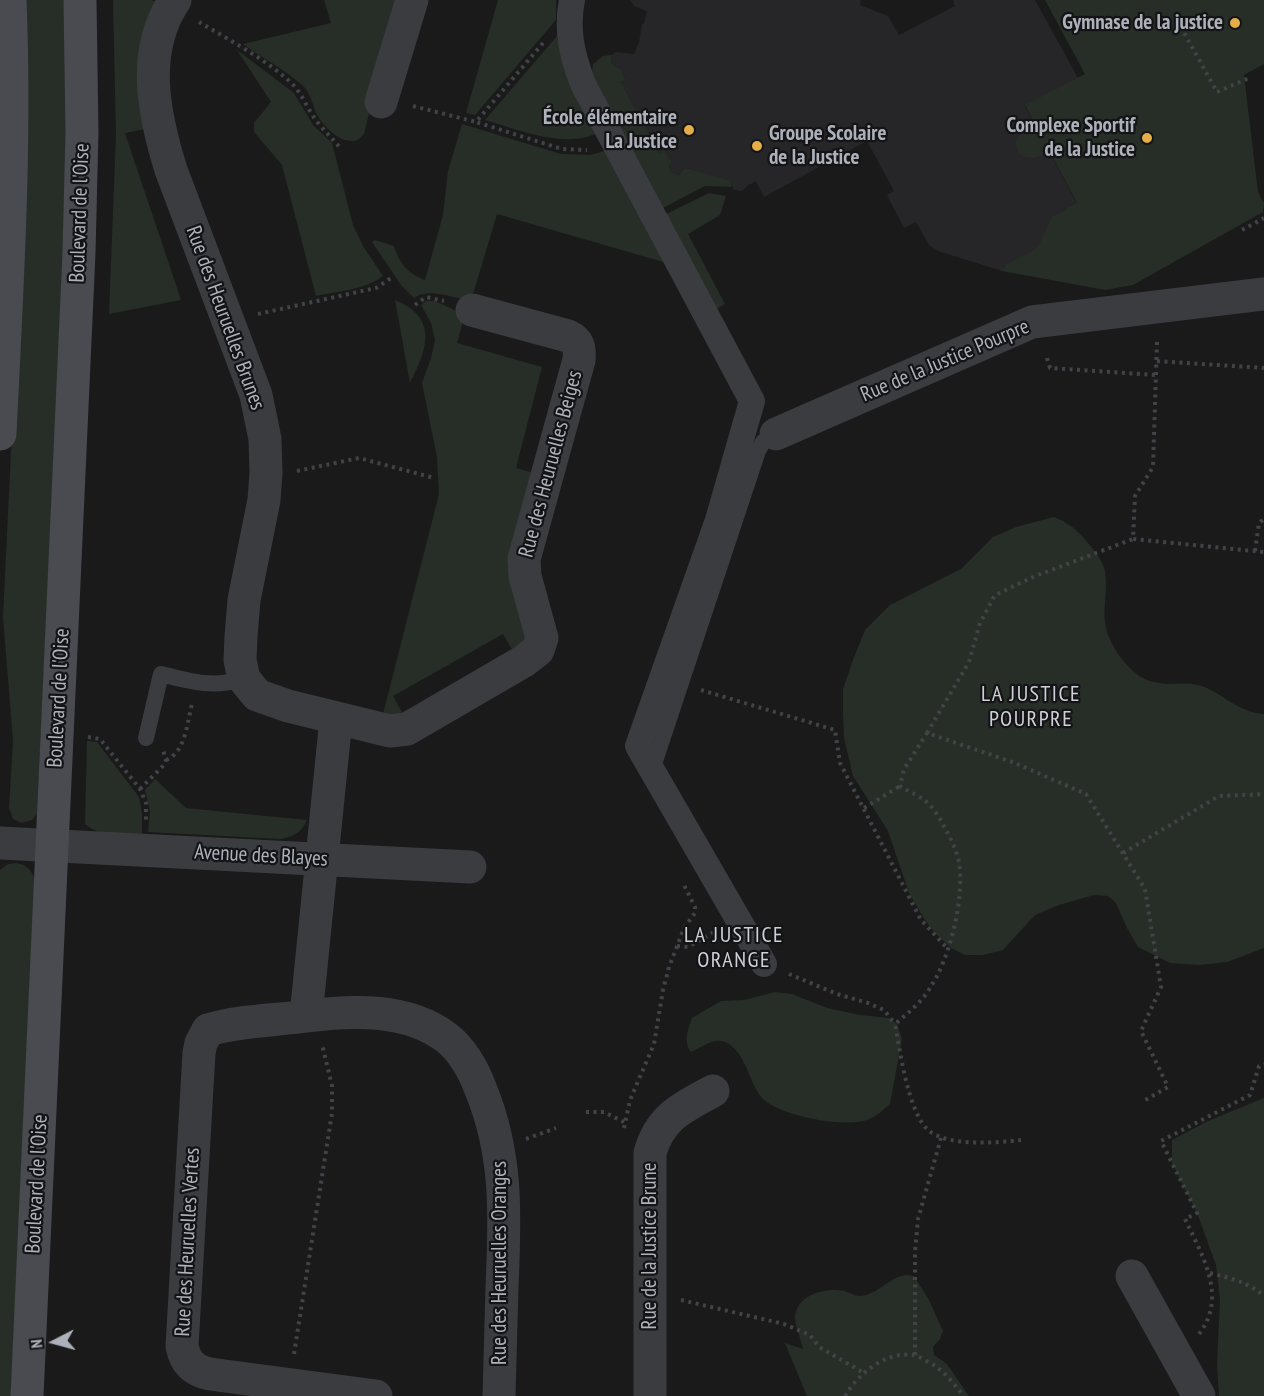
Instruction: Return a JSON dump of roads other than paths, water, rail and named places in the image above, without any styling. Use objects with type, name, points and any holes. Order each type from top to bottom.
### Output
[{"type":"main road","points":[[0,434],[11,190],[10,0]]},
{"type":"main road","name":"Boulevard de l'Oise","points":[[27,1396],[81,184],[80,0]]},
{"type":"street","points":[[382,100],[412,0]]},
{"type":"street","points":[[572,0],[568,25],[572,51],[582,84],[752,401],[718,520],[638,746],[764,964]]},
{"type":"street","name":"Rue des Heuruelles Brunes","points":[[174,3],[159,32],[154,55],[155,107],[161,139],[256,395],[265,439],[264,500],[244,600],[240,648],[244,679]]},
{"type":"street","name":"Rue de la Justice Pourpre","points":[[776,434],[1032,322],[1264,294]]},
{"type":"street","name":"Rue des Heuruelles Beiges","points":[[336,719],[390,731],[405,730],[524,661],[538,650],[541,644],[541,632],[524,571],[524,559],[579,360],[579,344],[568,336],[472,310]]},
{"type":"street","points":[[244,679],[252,690],[265,699],[336,719],[321,860],[311,1015]]},
{"type":"street","name":"Avenue des Blayes","points":[[0,843],[470,867]]},
{"type":"street","name":"Rue des Heuruelles Oranges","points":[[311,1015],[358,1012],[416,1020],[448,1039],[475,1074],[497,1134],[502,1170],[504,1251],[499,1396]]},
{"type":"street","name":"Rue des Heuruelles Vertes","points":[[311,1015],[214,1028],[208,1030],[201,1043],[182,1346],[186,1359],[197,1370],[204,1373],[376,1396]]},
{"type":"street","name":"Rue de la Justice Brune","points":[[650,1396],[650,1153],[639,1135],[662,1126],[680,1108],[713,1091]]},
{"type":"street","points":[[1132,1276],[1199,1396]]},
{"type":"lane","points":[[652,770],[758,451],[766,440],[776,434]]},
{"type":"lane","points":[[146,738],[161,674],[197,683],[223,684],[244,679]]},
{"type":"place","name":"Gymnase de la justice","points":[[1235,23]]},
{"type":"place","name":"École élémentaire La Justice","points":[[689,130]]},
{"type":"place","name":"Complexe Sportif de la Justice","points":[[1147,138]]},
{"type":"place","name":"Groupe Scolaire de la Justice","points":[[757,146]]},
{"type":"district","name":"LA JUSTICE POURPRE","points":[[1031,708]]},
{"type":"district","name":"LA JUSTICE ORANGE","points":[[734,948]]}]
